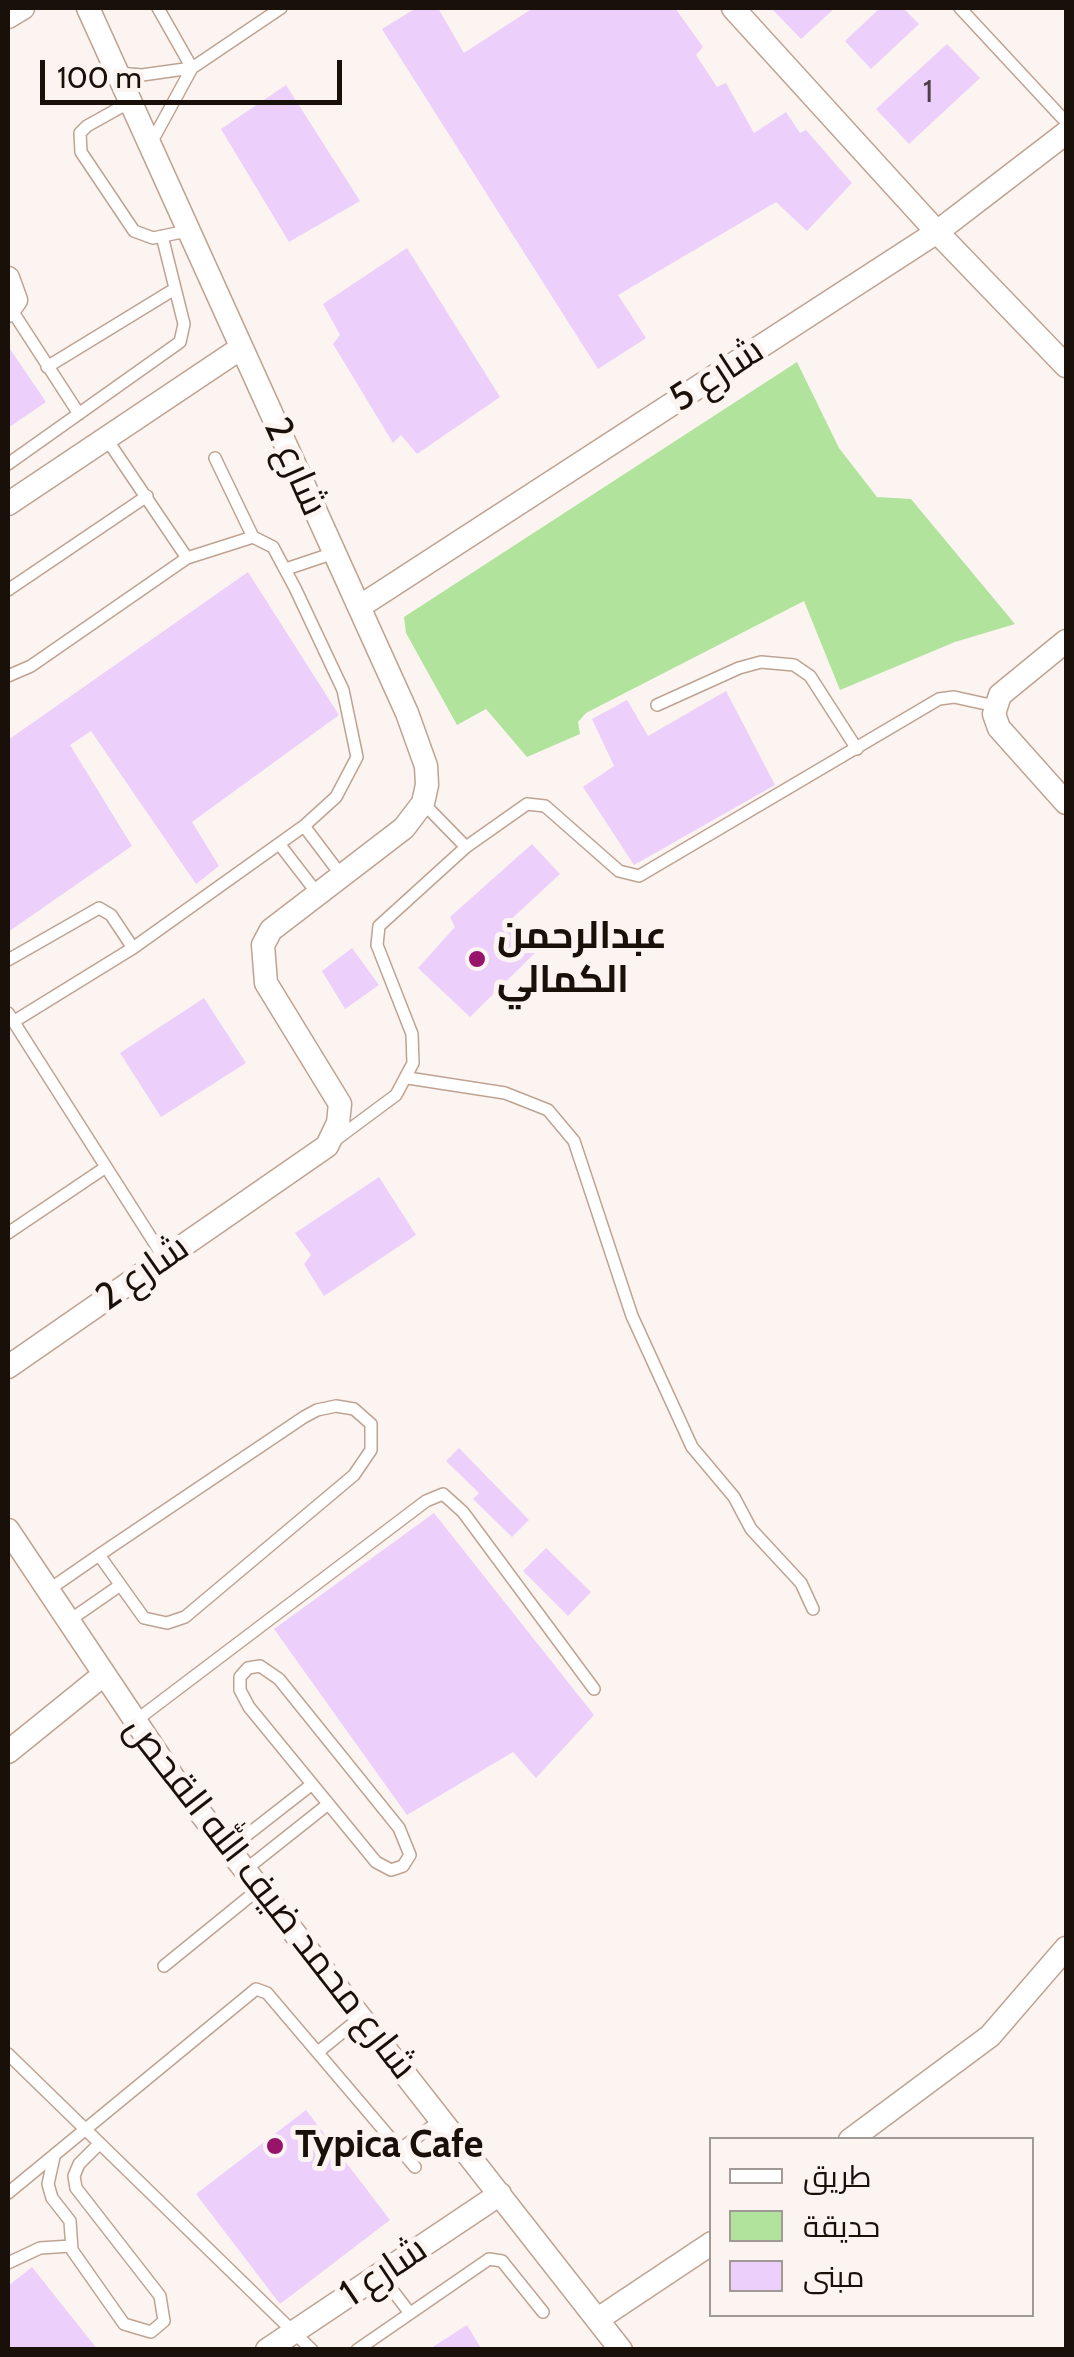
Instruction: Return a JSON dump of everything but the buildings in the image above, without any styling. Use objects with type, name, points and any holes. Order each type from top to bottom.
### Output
[{"type":"street","points":[[8,18],[23,8]]},
{"type":"street","name":"شارع 2","points":[[88,8],[360,607],[426,766],[422,802]]},
{"type":"street","points":[[733,8],[937,232],[1066,366]]},
{"type":"street","name":"شارع 5","points":[[360,607],[937,232],[1066,133]]},
{"type":"street","points":[[8,278],[16,300],[9,310]]},
{"type":"street","points":[[8,504],[242,348]]},
{"type":"street","points":[[1066,641],[1000,696],[995,706],[999,728],[1066,803]]},
{"type":"street","points":[[327,1146],[338,1124],[340,1104],[266,983],[263,944],[271,930],[404,828],[422,802]]},
{"type":"street","name":"شارع 2","points":[[8,1367],[327,1146]]},
{"type":"street","name":"شارع محمد ضيف الله القحص","points":[[8,1530],[134,1722],[598,2320],[612,2346]]},
{"type":"street","points":[[8,1752],[102,1676]]},
{"type":"street","points":[[854,2137],[990,2036],[1066,1948]]},
{"type":"street","name":"شارع 1","points":[[268,2350],[500,2194]]},
{"type":"street","points":[[598,2320],[709,2244]]},
{"type":"lane","points":[[158,8],[192,68]]},
{"type":"lane","points":[[960,8],[1066,122]]},
{"type":"lane","points":[[150,145],[192,68],[274,10]]},
{"type":"lane","points":[[117,72],[142,75],[192,68]]},
{"type":"lane","points":[[130,102],[87,126],[78,143],[134,231],[143,237],[187,231]]},
{"type":"lane","points":[[8,464],[180,342],[184,324],[162,236]]},
{"type":"lane","points":[[47,367],[173,290]]},
{"type":"lane","points":[[9,310],[78,414]]},
{"type":"lane","points":[[106,438],[187,558]]},
{"type":"lane","points":[[164,1258],[10,1018],[133,948],[280,845],[336,797],[357,757],[343,690],[286,569],[273,546],[253,537],[215,458]]},
{"type":"lane","points":[[8,590],[147,496]]},
{"type":"lane","points":[[8,676],[31,666],[187,558],[253,537]]},
{"type":"lane","points":[[286,569],[334,554]]},
{"type":"lane","points":[[657,705],[739,668],[761,662],[794,665],[810,676],[857,748]]},
{"type":"lane","points":[[327,1146],[376,1113],[408,1078],[415,1046],[376,932],[385,917],[466,848],[527,804],[536,802],[619,871],[639,876],[938,699],[954,697],[995,706]]},
{"type":"lane","points":[[422,802],[466,848]]},
{"type":"lane","points":[[304,826],[341,875]]},
{"type":"lane","points":[[280,845],[316,893]]},
{"type":"lane","points":[[8,960],[99,908],[111,916],[133,948]]},
{"type":"lane","points":[[408,1078],[505,1093],[548,1110],[574,1141],[632,1316],[692,1447],[734,1497],[751,1529],[801,1583],[813,1609]]},
{"type":"lane","points":[[8,1233],[106,1167]]},
{"type":"lane","points":[[47,1591],[99,1555],[317,1410],[354,1409],[372,1424],[370,1450],[354,1476],[185,1618],[167,1623],[144,1618],[99,1555]]},
{"type":"lane","points":[[134,1722],[426,1501],[444,1494],[463,1512],[594,1689]]},
{"type":"lane","points":[[67,1622],[120,1586]]},
{"type":"lane","points":[[260,1666],[279,1679],[399,1828],[409,1847],[407,1861],[398,1869],[384,1868],[311,1785],[244,1698],[238,1684],[248,1668],[260,1666]]},
{"type":"lane","points":[[229,1849],[311,1785]]},
{"type":"lane","points":[[164,1966],[328,1805]]},
{"type":"lane","points":[[8,2193],[256,1989],[267,1993],[414,2167]]},
{"type":"lane","points":[[318,2052],[360,2017]]},
{"type":"lane","points":[[8,2054],[312,2350]]},
{"type":"lane","points":[[400,2149],[441,2120]]},
{"type":"lane","points":[[56,2153],[48,2168],[48,2184],[52,2198],[70,2221],[72,2246],[124,2324],[140,2332],[160,2326],[166,2311],[160,2296],[101,2216],[80,2198],[74,2176],[100,2144]]},
{"type":"lane","points":[[70,2221],[90,2212],[101,2216]]},
{"type":"lane","points":[[8,2264],[40,2248],[72,2246]]},
{"type":"lane","points":[[358,2350],[490,2259],[502,2261],[543,2312]]},
{"type":"lane","points":[[380,2274],[409,2312]]},
{"type":"green space","points":[[797,362],[839,448],[877,497],[911,499],[1015,624],[955,642],[840,690],[804,601],[586,713],[578,722],[580,734],[527,757],[486,709],[457,725],[406,633],[404,617]]},
{"type":"place","name":"عبدالرحمن الكمالي","points":[[477,959]]},
{"type":"place","name":"Typica Cafe","points":[[275,2146]]}]
